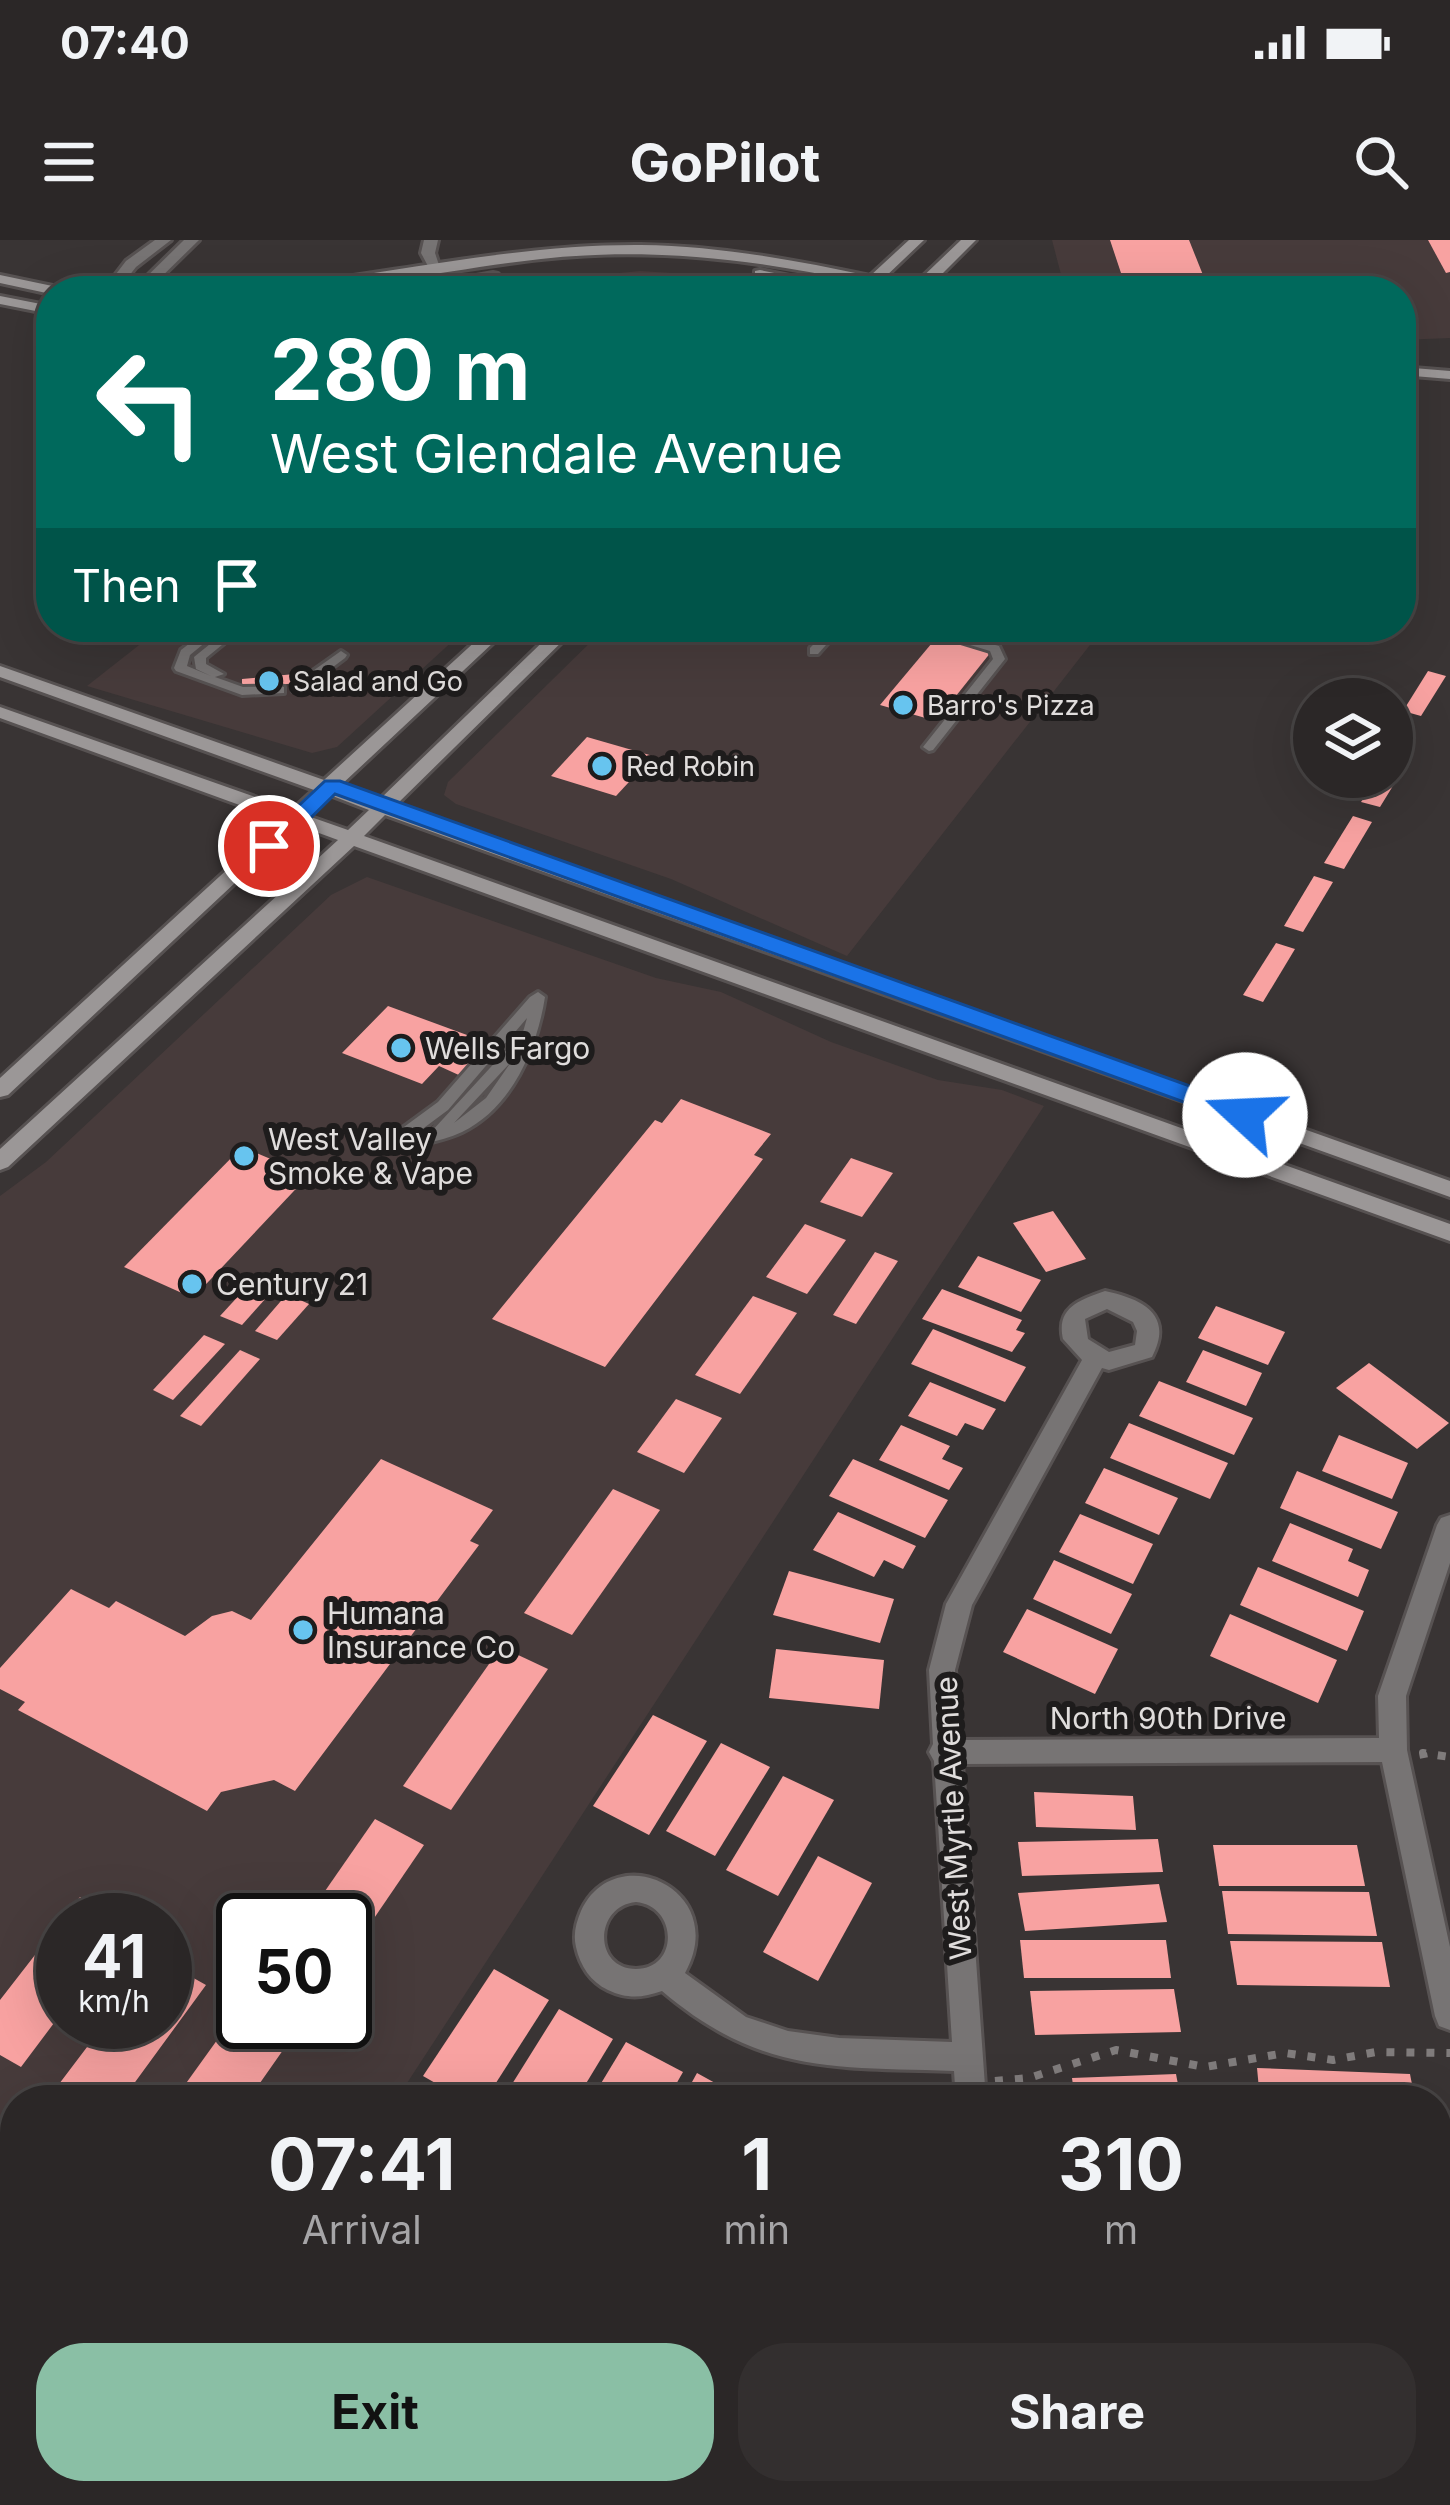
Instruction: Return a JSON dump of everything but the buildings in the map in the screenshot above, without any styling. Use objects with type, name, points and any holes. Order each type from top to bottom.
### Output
[{"type":"main road","points":[[879,276],[917,240]]},
{"type":"main road","points":[[932,276],[969,240]]},
{"type":"main road","points":[[379,276],[572,251],[660,249],[783,261],[834,276]]},
{"type":"main road","points":[[499,276],[653,264],[770,276]]},
{"type":"main road","points":[[0,279],[36,287]]},
{"type":"main road","points":[[0,300],[36,307]]},
{"type":"main road","points":[[1416,372],[1450,375]]},
{"type":"main road","points":[[0,1090],[485,642]]},
{"type":"main road","points":[[0,1162],[347,841],[553,642]]},
{"type":"main road","points":[[0,675],[332,785],[1450,1189]]},
{"type":"main road","points":[[0,712],[347,841],[1450,1233]]},
{"type":"main road","points":[[985,1066],[1011,1032]]},
{"type":"street","points":[[122,276],[164,240]]},
{"type":"street","points":[[155,276],[192,240]]},
{"type":"street","points":[[430,240],[428,253],[436,268]]},
{"type":"street","name":"West Myrtle Avenue","points":[[970,2080],[943,1752],[942,1670],[958,1604],[1096,1358]]},
{"type":"street","points":[[1450,1525],[1392,1696],[1393,1750],[1450,2016]]},
{"type":"street","name":"North 90th Drive","points":[[943,1752],[1393,1750]]},
{"type":"street","points":[[663,1973],[716,2017],[765,2040],[850,2052],[970,2080]]},
{"type":"lane","points":[[198,642],[185,652],[180,668],[228,684]]},
{"type":"lane","points":[[219,642],[200,657],[200,666],[242,691],[280,690]]},
{"type":"lane","points":[[814,651],[822,642]]},
{"type":"lane","points":[[929,747],[999,659],[995,650],[968,642]]},
{"type":"lane","points":[[297,688],[341,655]]},
{"type":"lane","points":[[538,998],[535,1026],[519,1065],[462,1126],[437,1132],[388,1147],[443,1106],[538,998]]},
{"type":"path","points":[[970,2080],[1029,2078],[1116,2050],[1205,2067],[1286,2053],[1333,2060],[1376,2052],[1450,2053]]},
{"type":"shaded area","points":[[1052,240],[1450,240],[1450,338],[1416,339],[1416,276],[1061,276]]},
{"type":"shaded area","points":[[640,271],[721,276],[589,276]]},
{"type":"shaded area","points":[[143,642],[452,642],[337,747],[312,753],[87,686]]},
{"type":"shaded area","points":[[591,642],[1092,642],[847,956],[671,879],[456,804],[444,795],[448,782]]},
{"type":"shaded area","points":[[367,877],[656,978],[721,992],[831,1042],[938,1080],[1002,1090],[1044,1106],[406,2085],[0,2085],[0,1196],[46,1162],[331,895]]},
{"type":"place","name":"Salad and Go","points":[[269,681]]},
{"type":"place","name":"Barro's Pizza","points":[[903,705]]},
{"type":"place","name":"Red Robin","points":[[602,766]]},
{"type":"place","name":"Wells Fargo","points":[[401,1048]]},
{"type":"place","name":"West Valley Smoke & Vape","points":[[244,1156]]},
{"type":"place","name":"Century 21","points":[[192,1284]]},
{"type":"place","name":"Humana Insurance Co","points":[[303,1630]]},
{"type":"route","points":[[269,846],[332,785],[1245,1115]]}]
